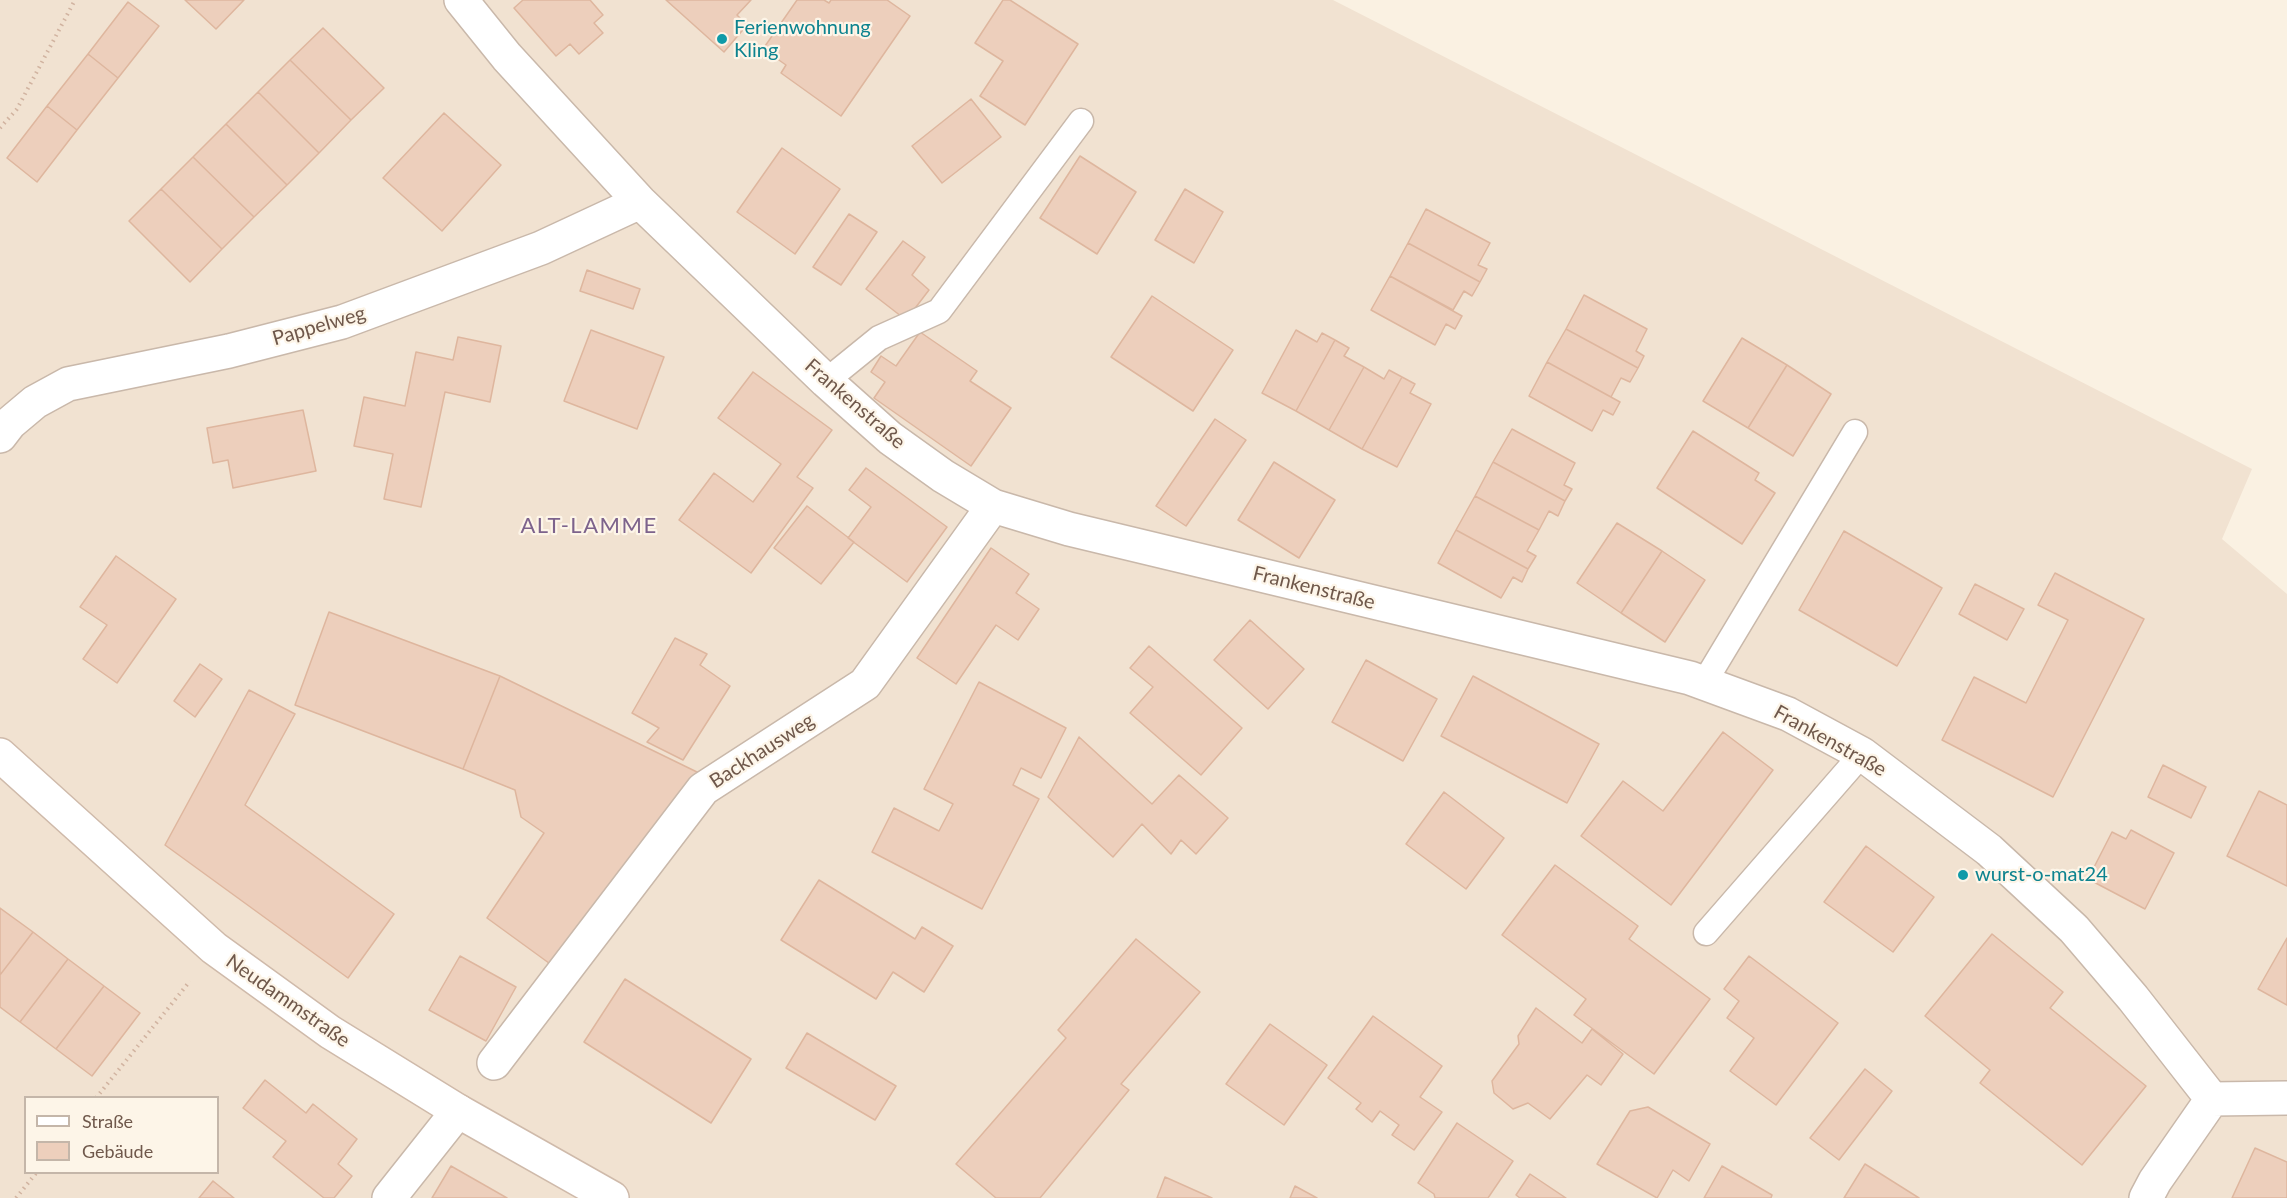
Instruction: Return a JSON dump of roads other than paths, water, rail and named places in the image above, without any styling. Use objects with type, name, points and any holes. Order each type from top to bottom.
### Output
[{"type":"street","name":"Frankenstraße","points":[[461,0],[507,57],[640,202],[826,381],[890,438],[943,476],[993,506],[1069,529],[1679,675],[1788,714],[1862,754],[1989,850],[2074,929],[2133,998],[2212,1099]]},
{"type":"street","name":"Pappelweg","points":[[0,436],[10,423],[35,402],[68,384],[229,351],[342,322],[541,248],[640,202]]},
{"type":"street","name":"Backhausweg","points":[[494,1063],[703,789],[865,684],[993,506]]},
{"type":"street","name":"Neudammstraße","points":[[0,754],[214,948],[330,1032],[458,1111],[612,1198]]},
{"type":"street","points":[[2146,1198],[2155,1181],[2212,1099],[2287,1098]]},
{"type":"street","points":[[389,1198],[458,1111]]},
{"type":"lane","points":[[826,381],[879,338],[939,311],[1081,121]]},
{"type":"lane","points":[[1704,683],[1855,432]]},
{"type":"lane","points":[[1706,933],[1862,754]]},
{"type":"place","name":"Ferienwohnung Kling","points":[[722,39]]},
{"type":"place","name":"wurst-o-mat24","points":[[1963,875]]},
{"type":"district","name":"ALT-LAMME","points":[[589,526]]}]
